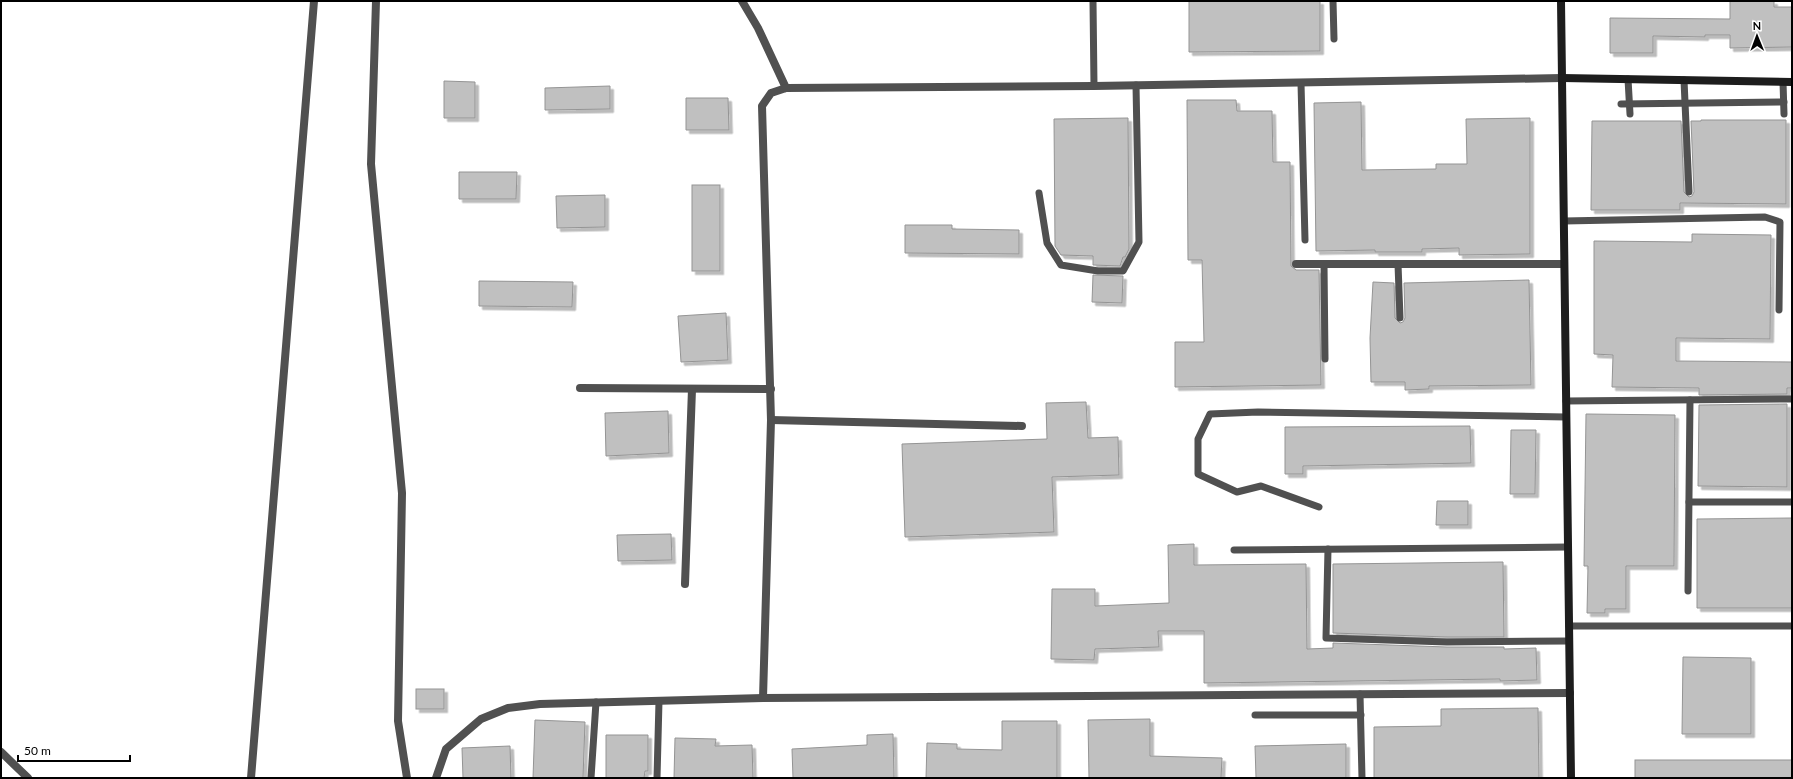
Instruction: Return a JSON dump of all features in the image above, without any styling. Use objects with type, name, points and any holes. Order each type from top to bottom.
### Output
[{"type":"street","points":[[251,778],[314,1]]},
{"type":"street","points":[[376,1],[371,164],[402,493],[398,722],[407,778]]},
{"type":"street","points":[[742,1],[758,28],[786,88]]},
{"type":"street","points":[[1561,1],[1571,778]]},
{"type":"street","points":[[763,698],[771,389],[762,106],[771,92],[786,88],[1094,86],[1562,78],[1788,82]]},
{"type":"street","points":[[1296,264],[1564,264]]},
{"type":"street","points":[[580,388],[771,389]]},
{"type":"street","points":[[685,584],[692,389]]},
{"type":"street","points":[[771,420],[1022,426]]},
{"type":"street","points":[[436,778],[446,749],[481,719],[508,708],[540,704],[763,698],[1570,693]]},
{"type":"street","points":[[1,752],[28,778]]},
{"type":"lane","points":[[1093,1],[1094,86]]},
{"type":"lane","points":[[1332,1],[1334,39]]},
{"type":"lane","points":[[1628,79],[1630,114]]},
{"type":"lane","points":[[1684,80],[1689,192]]},
{"type":"lane","points":[[1784,114],[1784,102],[1788,82]]},
{"type":"lane","points":[[1301,83],[1305,240]]},
{"type":"lane","points":[[1039,193],[1047,243],[1061,265],[1098,271],[1123,271],[1139,242],[1136,85]]},
{"type":"lane","points":[[1621,104],[1784,102]]},
{"type":"lane","points":[[1564,221],[1765,217],[1780,222],[1780,310]]},
{"type":"lane","points":[[1324,264],[1325,359]]},
{"type":"lane","points":[[1398,264],[1400,318]]},
{"type":"lane","points":[[1566,401],[1792,399]]},
{"type":"lane","points":[[1688,592],[1690,400]]},
{"type":"lane","points":[[1319,507],[1260,486],[1237,492],[1198,474],[1198,439],[1210,414],[1258,412],[1566,417]]},
{"type":"lane","points":[[1689,502],[1792,502]]},
{"type":"lane","points":[[1234,550],[1568,546]]},
{"type":"lane","points":[[1328,549],[1326,638],[1447,642],[1569,641]]},
{"type":"lane","points":[[1569,626],[1792,626]]},
{"type":"lane","points":[[1360,694],[1362,778]]},
{"type":"lane","points":[[658,778],[659,701]]},
{"type":"lane","points":[[591,778],[596,702]]},
{"type":"lane","points":[[1255,715],[1361,715]]},
{"type":"building","points":[[1189,1],[1320,1],[1320,51],[1189,52]]},
{"type":"building","points":[[1730,1],[1774,1],[1774,7],[1792,7],[1792,47],[1730,48],[1730,35],[1705,35],[1705,37],[1653,36],[1653,53],[1610,53],[1610,18],[1730,19]]},
{"type":"building","points":[[444,81],[475,82],[475,118],[444,118]]},
{"type":"building","points":[[610,86],[610,109],[545,110],[545,88]]},
{"type":"building","points":[[686,98],[728,98],[729,130],[686,130]]},
{"type":"building","points":[[1187,100],[1236,100],[1237,111],[1272,111],[1273,162],[1290,162],[1291,266],[1296,270],[1319,270],[1321,385],[1175,387],[1175,342],[1204,342],[1202,260],[1188,260]]},
{"type":"building","points":[[1361,102],[1362,170],[1436,169],[1436,164],[1467,164],[1466,119],[1530,118],[1530,254],[1459,255],[1459,248],[1422,249],[1422,252],[1375,252],[1375,250],[1316,251],[1314,103]]},
{"type":"building","points":[[1128,118],[1129,249],[1125,257],[1123,257],[1120,266],[1093,265],[1093,256],[1061,255],[1055,246],[1054,119]]},
{"type":"building","points":[[1786,120],[1786,204],[1680,203],[1680,210],[1591,210],[1592,121],[1681,121],[1684,192],[1689,197],[1692,196],[1694,192],[1691,121]]},
{"type":"building","points":[[459,172],[517,172],[516,199],[459,199]]},
{"type":"building","points":[[692,185],[720,185],[720,271],[692,271]]},
{"type":"building","points":[[605,195],[605,227],[557,228],[556,196]]},
{"type":"building","points":[[905,225],[952,225],[952,229],[1019,230],[1019,254],[905,253]]},
{"type":"building","points":[[1692,234],[1771,235],[1770,339],[1676,338],[1676,361],[1792,362],[1792,388],[1787,388],[1787,394],[1699,395],[1699,388],[1612,387],[1613,355],[1594,354],[1594,241],[1692,242]]},
{"type":"building","points":[[1093,275],[1123,276],[1122,303],[1092,302]]},
{"type":"building","points":[[1529,280],[1531,385],[1429,386],[1429,389],[1405,390],[1405,382],[1371,382],[1370,338],[1373,282],[1394,283],[1395,318],[1400,323],[1403,322],[1405,318],[1404,283]]},
{"type":"building","points":[[479,281],[573,282],[572,307],[479,306]]},
{"type":"building","points":[[726,313],[728,360],[681,362],[678,316]]},
{"type":"building","points":[[1086,402],[1088,438],[1118,437],[1119,475],[1052,477],[1054,532],[905,537],[902,444],[1047,439],[1046,403]]},
{"type":"building","points":[[1787,404],[1787,487],[1698,486],[1699,405]]},
{"type":"building","points":[[668,411],[669,453],[606,456],[605,413]]},
{"type":"building","points":[[1586,414],[1675,415],[1674,566],[1626,566],[1626,609],[1605,609],[1605,613],[1587,613],[1588,566],[1584,566]]},
{"type":"building","points":[[1470,426],[1471,463],[1303,466],[1303,474],[1285,474],[1285,427]]},
{"type":"building","points":[[1511,430],[1536,430],[1535,494],[1510,494]]},
{"type":"building","points":[[1437,501],[1468,501],[1468,525],[1436,525]]},
{"type":"building","points":[[1792,518],[1792,608],[1697,608],[1697,519]]},
{"type":"building","points":[[671,534],[672,560],[618,561],[617,535]]},
{"type":"building","points":[[1194,544],[1194,565],[1306,564],[1307,649],[1333,648],[1333,643],[1447,647],[1504,647],[1504,649],[1536,648],[1537,680],[1500,681],[1500,679],[1204,683],[1204,631],[1158,631],[1159,647],[1095,649],[1094,660],[1051,659],[1052,589],[1095,589],[1095,606],[1169,603],[1168,545]]},
{"type":"building","points":[[1503,562],[1504,637],[1447,637],[1333,633],[1333,564]]},
{"type":"building","points":[[1683,657],[1751,658],[1751,734],[1682,734]]},
{"type":"building","points":[[416,689],[444,689],[444,709],[416,709]]},
{"type":"building","points":[[1538,708],[1539,778],[1374,778],[1374,727],[1441,726],[1441,709]]},
{"type":"building","points":[[1150,719],[1150,756],[1222,758],[1221,778],[1089,778],[1088,720]]},
{"type":"building","points":[[535,720],[585,722],[583,778],[533,778]]},
{"type":"building","points":[[1002,721],[1057,721],[1057,778],[926,778],[927,743],[957,744],[957,749],[1002,750]]},
{"type":"building","points":[[893,734],[894,778],[793,778],[792,749],[867,745],[867,735]]},
{"type":"building","points":[[606,735],[648,735],[648,771],[645,771],[644,778],[606,778]]},
{"type":"building","points":[[675,738],[716,739],[715,746],[752,745],[753,778],[674,778]]},
{"type":"building","points":[[1346,744],[1346,778],[1256,778],[1255,746]]},
{"type":"building","points":[[510,746],[511,778],[463,778],[462,748]]},
{"type":"building","points":[[1635,760],[1792,760],[1792,778],[1635,778]]}]
